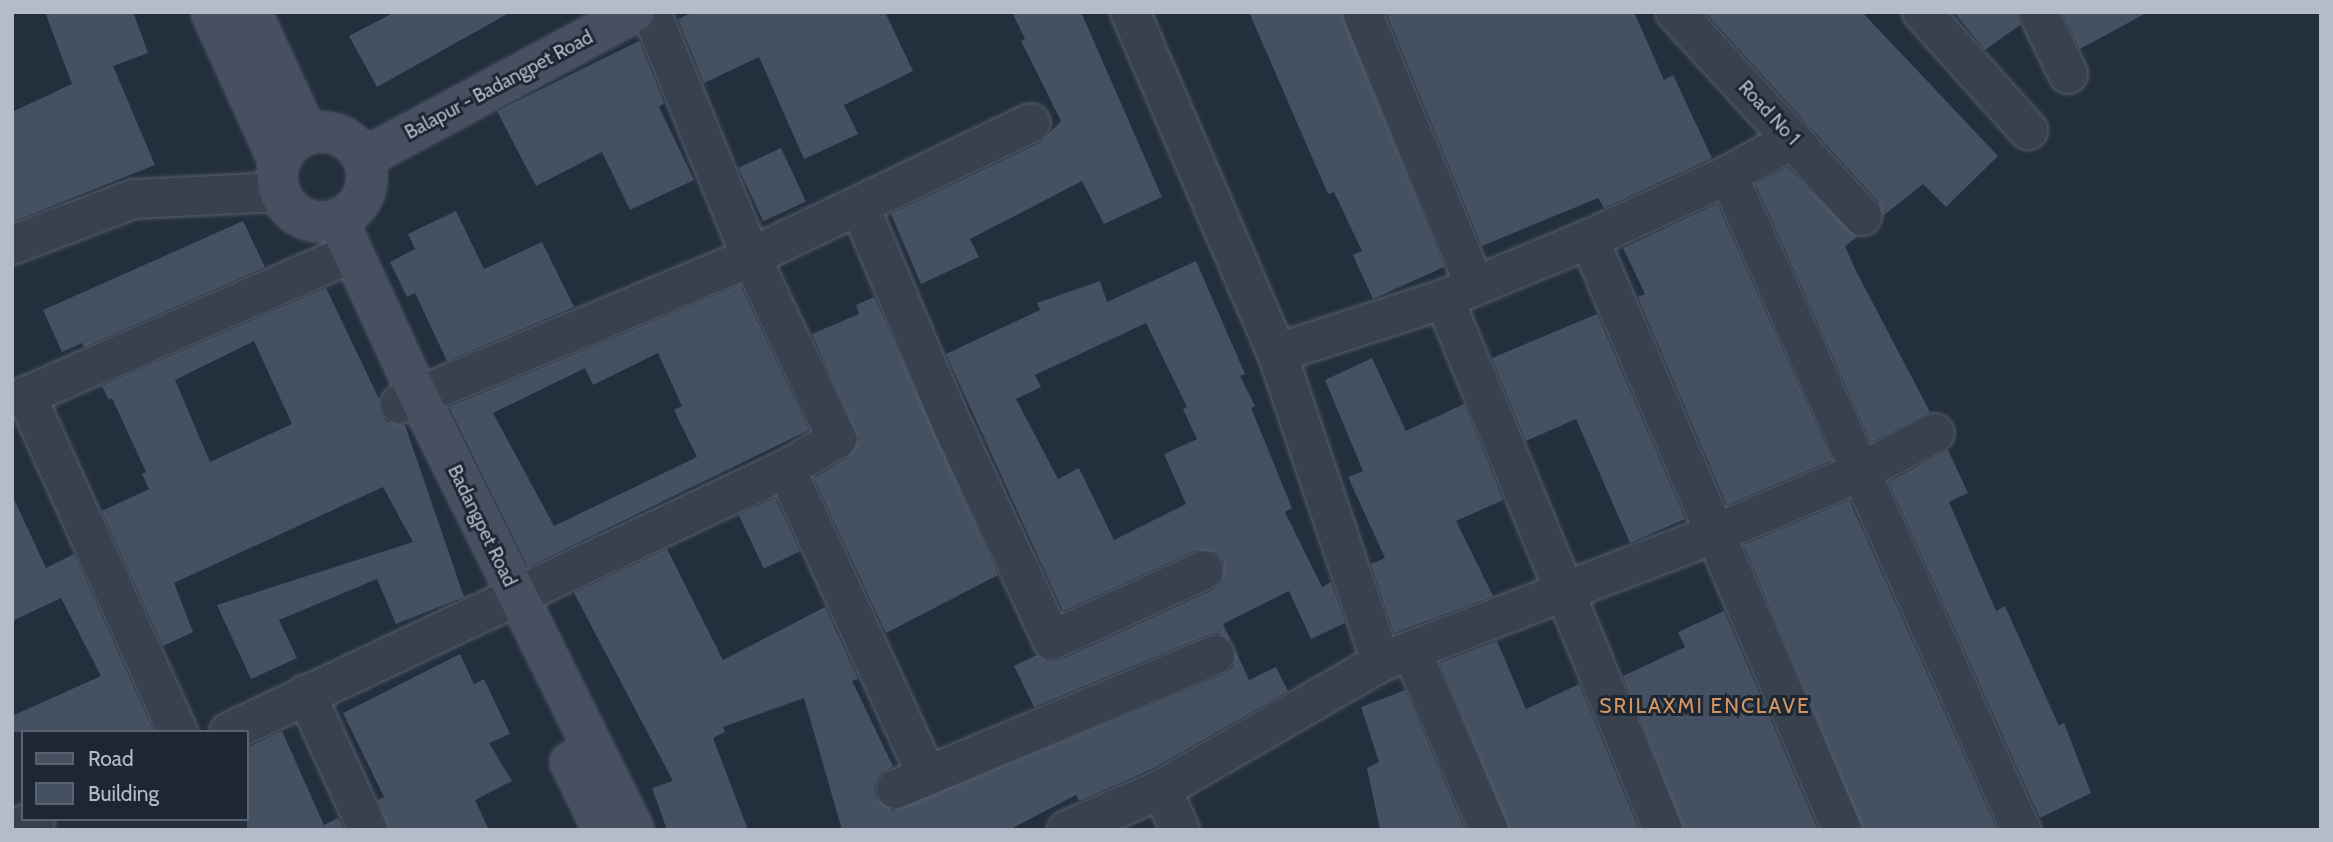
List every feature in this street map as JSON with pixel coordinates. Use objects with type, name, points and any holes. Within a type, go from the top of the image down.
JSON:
[{"type":"main road","points":[[211,12],[293,211],[334,239],[363,194],[367,172],[364,158],[346,138],[334,133],[307,134],[285,150],[279,177]]},
{"type":"main road","points":[[251,12],[307,134]]},
{"type":"main road","name":"Balapur - Badangpet Road","points":[[364,158],[635,12]]},
{"type":"main road","name":"Badangpet Road","points":[[334,239],[506,602],[603,830]]},
{"type":"main road","name":"Badangpet Road","points":[[506,602],[634,830]]},
{"type":"street","points":[[233,730],[786,469],[837,439],[751,257],[651,12]]},
{"type":"street","points":[[1130,12],[1277,353],[1396,656],[1489,830]]},
{"type":"street","points":[[1362,12],[1563,589],[1662,830]]},
{"type":"street","name":"Road No 1","points":[[1675,12],[1862,216]]},
{"type":"street","points":[[1922,12],[2028,130]]},
{"type":"street","points":[[2038,12],[2068,74]]},
{"type":"street","points":[[409,400],[751,257],[1031,123]]},
{"type":"street","points":[[1277,353],[1459,291],[1589,239],[1728,175],[1793,139]]},
{"type":"street","points":[[1728,175],[2021,830]]},
{"type":"street","points":[[12,245],[134,199],[279,177]]},
{"type":"street","points":[[860,207],[954,429],[1052,640],[1203,570]]},
{"type":"street","points":[[177,730],[26,396],[334,239]]},
{"type":"street","points":[[1589,239],[1712,535],[1842,830]]},
{"type":"street","points":[[1067,830],[1163,789],[1396,656],[1563,589],[1712,535],[1862,471],[1935,433]]},
{"type":"street","points":[[786,469],[911,783],[1215,655]]},
{"type":"street","points":[[306,694],[368,830]]},
{"type":"street","points":[[1163,789],[1180,830]]},
{"type":"street","points":[[13,830],[33,821]]},
{"type":"building","points":[[45,12],[133,12],[148,53],[113,66],[155,165],[12,222],[12,112],[72,84]]},
{"type":"building","points":[[395,12],[511,12],[377,87],[349,36]]},
{"type":"building","points":[[693,12],[885,12],[913,71],[844,105],[858,134],[804,159],[759,57],[704,83],[678,19]]},
{"type":"building","points":[[1012,12],[1081,12],[1162,197],[1104,224],[1082,181],[970,239],[979,257],[921,284],[891,214],[1040,143],[1061,121],[1021,41],[1025,39]]},
{"type":"building","points":[[1249,12],[1341,12],[1444,267],[1373,299],[1353,255],[1362,251],[1334,192],[1328,194]]},
{"type":"building","points":[[1386,12],[1634,12],[1664,80],[1673,75],[1712,158],[1604,208],[1598,198],[1482,246]]},
{"type":"building","points":[[1705,12],[1862,12],[1998,156],[1946,207],[1923,184],[1883,216],[1878,201]]},
{"type":"building","points":[[1954,12],[2016,12],[2020,25],[1985,50]]},
{"type":"building","points":[[2062,12],[2148,12],[2080,49]]},
{"type":"building","points":[[639,41],[664,103],[659,107],[694,180],[630,210],[602,152],[536,186],[497,111]]},
{"type":"building","points":[[781,148],[806,201],[763,221],[738,168]]},
{"type":"building","points":[[1787,167],[1857,237],[1845,246],[1930,412],[1871,442],[1756,184]]},
{"type":"building","points":[[1717,204],[1832,460],[1727,505],[1638,297],[1645,294],[1623,248]]},
{"type":"building","points":[[456,211],[484,269],[542,242],[574,307],[447,361],[415,293],[407,297],[390,262],[415,249],[408,234]]},
{"type":"building","points":[[243,221],[265,267],[84,347],[82,343],[62,352],[43,310]]},
{"type":"building","points":[[1196,261],[1245,374],[1240,376],[1255,406],[1251,408],[1292,508],[1285,512],[1322,587],[1331,582],[1345,623],[1311,639],[1289,591],[1223,624],[1231,641],[1218,633],[1207,635],[1034,707],[1014,666],[1037,655],[1049,662],[1061,660],[1213,590],[1222,582],[1224,562],[1216,552],[1196,550],[1063,611],[946,354],[1040,310],[1037,303],[1100,281],[1107,302]],"holes":[[[1146,323],[1187,407],[1183,409],[1197,439],[1164,454],[1186,504],[1114,540],[1079,468],[1058,479],[1016,399],[1041,387],[1035,375]]]},
{"type":"building","points":[[740,285],[809,430],[528,567],[449,407]],"holes":[[[658,353],[682,406],[674,410],[697,457],[554,526],[493,413],[585,368],[593,385]]]},
{"type":"building","points":[[326,288],[379,399],[380,413],[387,422],[405,425],[464,597],[396,624],[377,579],[279,620],[297,658],[251,679],[217,605],[413,542],[383,487],[174,583],[193,632],[163,646],[102,511],[149,489],[142,474],[146,472],[112,398],[109,400],[102,386]],"holes":[[[254,341],[292,424],[210,462],[175,380]]]},
{"type":"building","points":[[874,297],[998,575],[886,633],[814,478],[849,457],[859,439],[812,334],[859,314],[856,305]]},
{"type":"building","points":[[1597,314],[1685,519],[1630,543],[1576,419],[1526,441],[1492,358]]},
{"type":"building","points":[[1372,358],[1406,431],[1464,404],[1503,500],[1456,521],[1493,596],[1394,633],[1371,564],[1385,558],[1348,477],[1363,471],[1325,380]]},
{"type":"building","points":[[1948,450],[1968,493],[1949,502],[1996,611],[2005,606],[2059,726],[2064,723],[2091,793],[2040,818],[1889,482]]},
{"type":"building","points":[[12,495],[46,568],[74,554],[153,730],[12,732],[12,716],[101,676],[61,598],[12,621]]},
{"type":"building","points":[[775,498],[800,551],[764,568],[739,515]]},
{"type":"building","points":[[1849,500],[1997,830],[1863,830],[1744,545]]},
{"type":"building","points":[[667,549],[723,660],[825,607],[858,679],[852,681],[893,766],[879,775],[874,787],[876,798],[893,811],[1223,675],[1233,668],[1236,651],[1249,680],[1276,667],[1288,691],[1152,769],[1079,801],[1076,795],[1009,830],[842,830],[804,698],[723,727],[725,732],[713,738],[748,830],[667,830],[652,788],[673,781],[574,593]]},
{"type":"building","points":[[1724,611],[1818,830],[1684,830],[1623,676],[1685,647],[1678,632]]},
{"type":"building","points":[[1497,641],[1526,709],[1579,684],[1639,830],[1510,830],[1440,663]]},
{"type":"building","points":[[460,654],[474,684],[484,679],[510,734],[489,743],[512,781],[475,800],[489,830],[389,830],[378,800],[384,797],[343,713]]},
{"type":"building","points":[[1405,690],[1465,830],[1380,830],[1367,768],[1379,762],[1361,707]]},
{"type":"building","points":[[282,731],[324,825],[338,818],[344,830],[247,830],[248,748]]},
{"type":"district","name":"SRILAXMI ENCLAVE","points":[[1705,706]]}]
